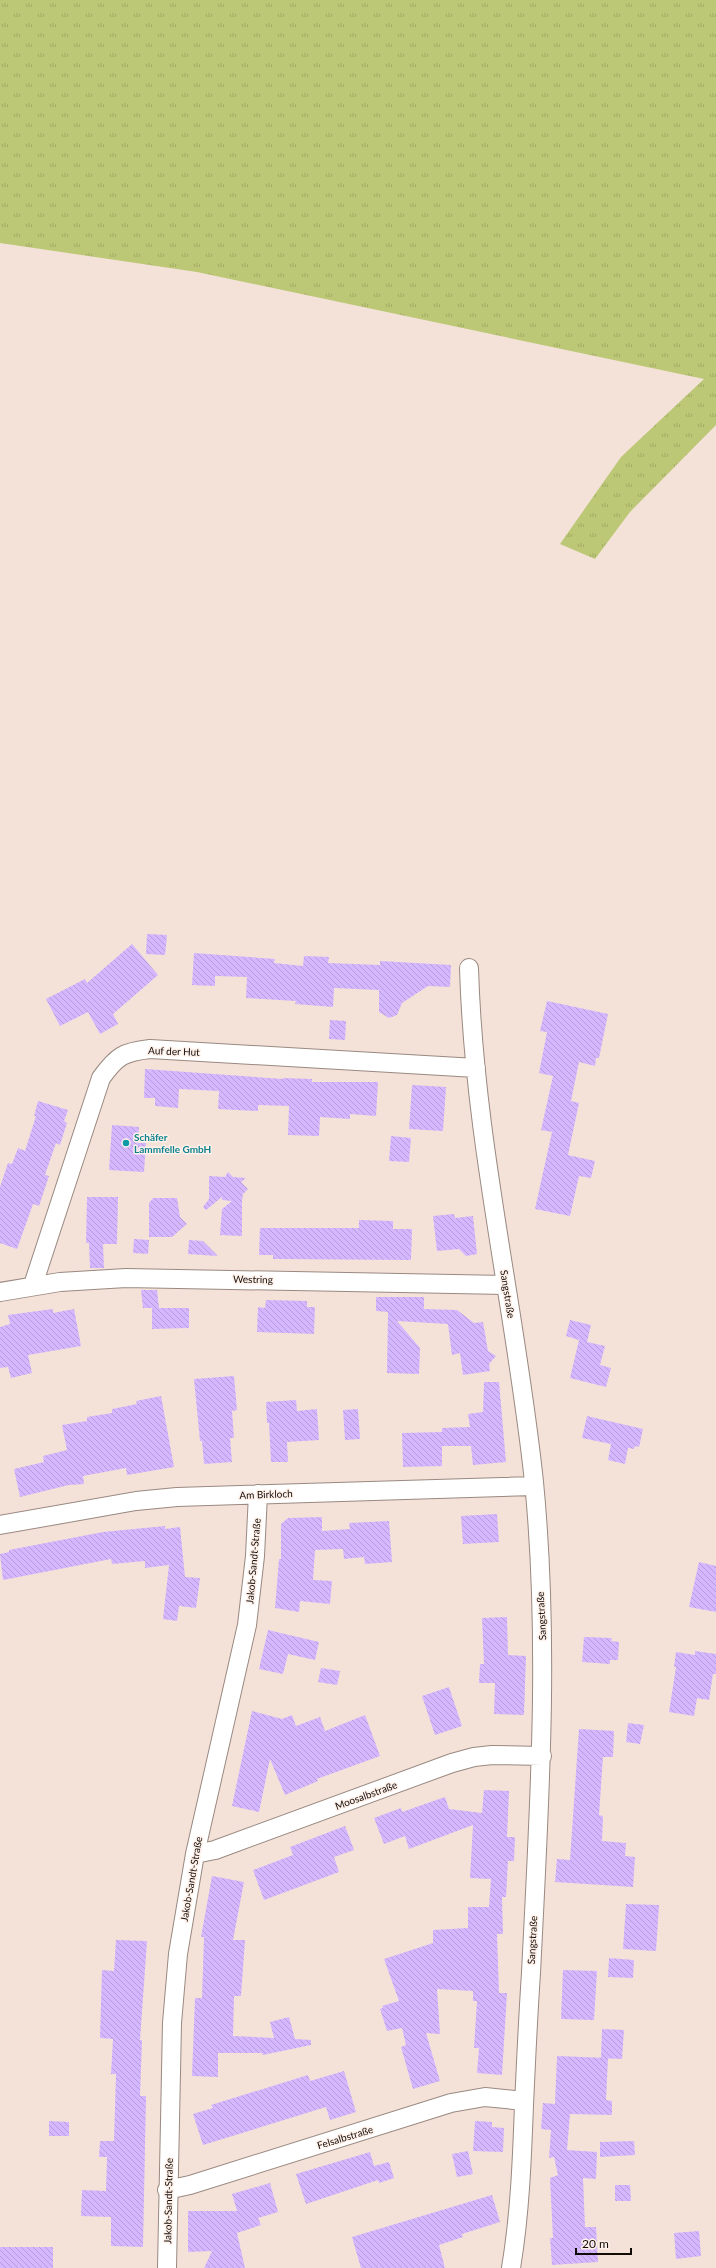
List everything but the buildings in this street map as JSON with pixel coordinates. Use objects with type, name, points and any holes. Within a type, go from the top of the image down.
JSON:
[{"type":"street","name":"Sangstraße","points":[[469,968],[476,1068],[506,1285],[523,1393],[534,1486],[543,1661],[542,1756],[520,2184],[511,2268]]},
{"type":"street","name":"Auf der Hut","points":[[33,1285],[101,1078],[115,1060],[128,1052],[150,1049],[476,1068]]},
{"type":"street","name":"Westring","points":[[0,1292],[33,1285],[126,1278],[506,1285]]},
{"type":"street","name":"Am Birkloch","points":[[0,1525],[136,1501],[258,1494],[534,1486]]},
{"type":"street","name":"Jakob-Sandt-Straße","points":[[167,2268],[167,2190],[174,1988],[178,1954],[195,1854],[247,1625],[255,1556],[258,1494]]},
{"type":"street","name":"Moosalbstraße","points":[[195,1854],[215,1850],[474,1757],[542,1756]]},
{"type":"street","name":"Felsalbstraße","points":[[167,2190],[190,2186],[451,2103],[485,2097],[524,2101]]},
{"type":"green space","points":[[0,0],[716,0],[716,425],[630,512],[595,559],[560,544],[621,457],[704,379],[197,272],[0,243]]},
{"type":"place","name":"Schäfer Lammfelle GmbH","points":[[126,1143]]}]
